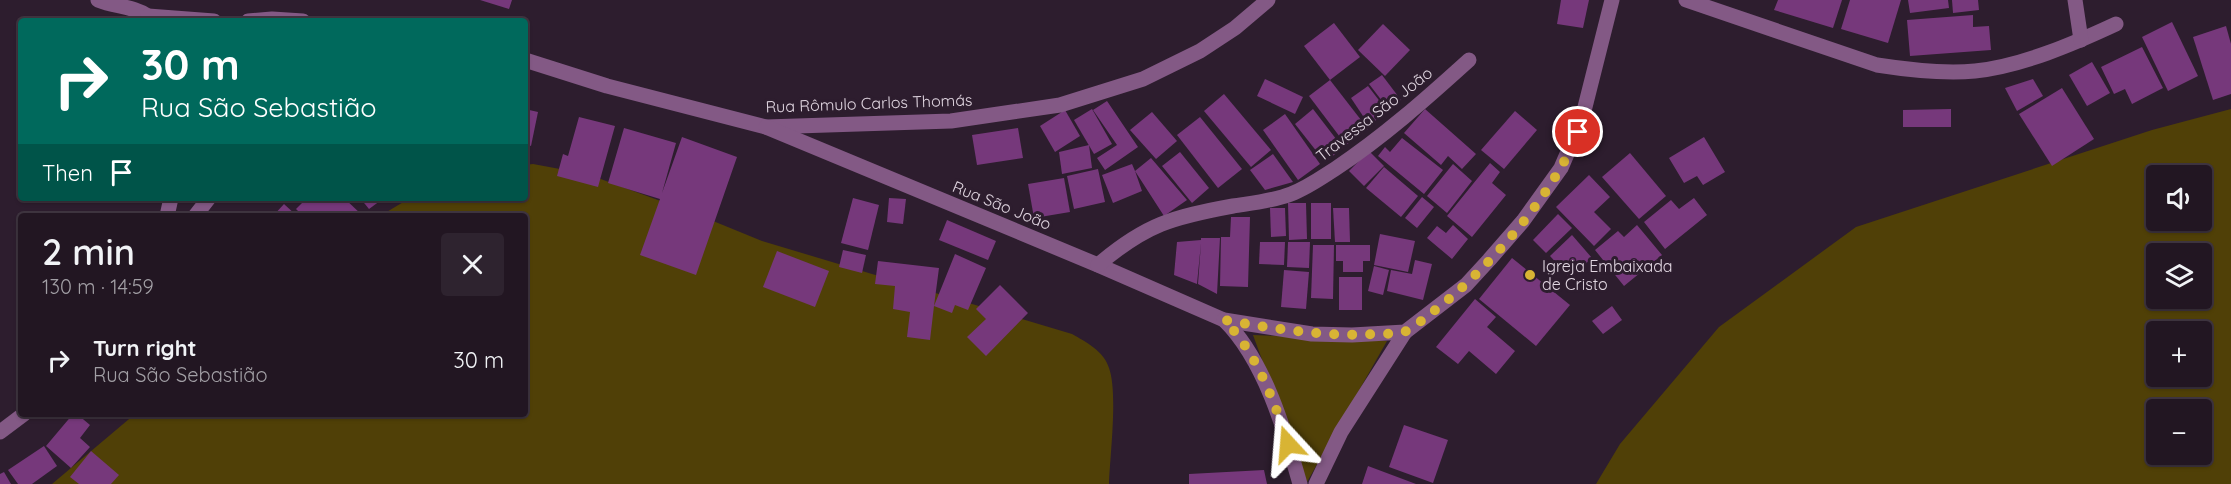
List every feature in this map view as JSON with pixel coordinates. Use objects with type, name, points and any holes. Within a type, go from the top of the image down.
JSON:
[{"type":"street","points":[[99,0],[139,10],[148,18]]},
{"type":"street","name":"Rua Rômulo Carlos Thomás","points":[[528,61],[618,89],[766,127],[951,121],[1060,105],[1143,79],[1200,51],[1235,28],[1268,0]]},
{"type":"street","points":[[1316,484],[1324,463],[1341,432],[1405,332],[1439,307],[1482,268],[1523,221],[1562,168],[1582,119],[1612,0]]},
{"type":"street","points":[[1686,0],[1877,65],[1909,70],[1974,71],[2006,66],[2081,40],[2116,24]]},
{"type":"street","points":[[2075,0],[2081,40]]},
{"type":"street","name":"Travessa São João","points":[[1098,265],[1134,237],[1170,219],[1272,199],[1303,189],[1353,157],[1402,119],[1469,60]]},
{"type":"street","name":"Rua São João","points":[[766,127],[1224,320]]},
{"type":"street","points":[[197,213],[207,201]]},
{"type":"street","points":[[1224,320],[1312,334],[1352,335],[1405,332]]},
{"type":"street","points":[[1224,320],[1249,350],[1283,428],[1300,484]]},
{"type":"street","points":[[0,432],[20,417]]},
{"type":"shaded area","points":[[2231,109],[2231,484],[1596,484],[1620,444],[1719,327],[1856,227],[2152,130]]},
{"type":"shaded area","points":[[528,165],[587,174],[762,241],[1072,334],[1099,352],[1107,362],[1112,379],[1113,424],[1109,484],[52,484],[131,417],[528,417],[528,213],[385,213],[405,201],[528,201]]},
{"type":"shaded area","points":[[1253,335],[1387,341],[1307,482]]},
{"type":"building","points":[[480,0],[512,0],[509,9]]},
{"type":"building","points":[[1561,0],[1589,0],[1583,28],[1557,24]]},
{"type":"building","points":[[1778,0],[1842,0],[1833,28],[1774,10]]},
{"type":"building","points":[[1850,0],[1901,0],[1888,43],[1841,29]]},
{"type":"building","points":[[1908,0],[1948,0],[1949,8],[1910,13]]},
{"type":"building","points":[[1952,0],[1978,0],[1979,10],[1953,13]]},
{"type":"building","points":[[1973,15],[1973,27],[1989,26],[1991,50],[1910,56],[1907,20]]},
{"type":"building","points":[[2172,22],[2198,76],[2168,91],[2142,37]]},
{"type":"building","points":[[1334,23],[1360,57],[1330,80],[1304,46]]},
{"type":"building","points":[[1383,24],[1410,50],[1385,76],[1358,50]]},
{"type":"building","points":[[2226,26],[2231,44],[2231,94],[2213,100],[2193,37]]},
{"type":"building","points":[[2142,47],[2163,88],[2132,104],[2125,89],[2114,94],[2101,67]]},
{"type":"building","points":[[2092,62],[2110,93],[2087,106],[2069,75]]},
{"type":"building","points":[[1382,75],[1401,100],[1389,110],[1369,84]]},
{"type":"building","points":[[1265,79],[1303,97],[1295,114],[1257,96]]},
{"type":"building","points":[[2033,79],[2043,96],[2017,111],[2005,88]]},
{"type":"building","points":[[1330,80],[1368,129],[1346,145],[1309,96]]},
{"type":"building","points":[[1368,86],[1388,112],[1369,125],[1351,98]]},
{"type":"building","points":[[2062,88],[2094,139],[2052,166],[2019,114]]},
{"type":"building","points":[[1224,94],[1271,150],[1251,167],[1204,111]]},
{"type":"building","points":[[1107,101],[1138,147],[1105,170],[1097,158],[1117,145],[1093,110]]},
{"type":"building","points":[[1092,109],[1112,144],[1094,154],[1074,120]]},
{"type":"building","points":[[1313,109],[1343,148],[1325,162],[1295,124]]},
{"type":"building","points":[[1425,109],[1476,154],[1462,169],[1448,156],[1441,165],[1404,133]]},
{"type":"building","points":[[1951,109],[1951,127],[1903,127],[1903,110]]},
{"type":"building","points":[[528,110],[538,112],[531,146],[528,145]]},
{"type":"building","points":[[1065,110],[1080,136],[1055,152],[1040,126]]},
{"type":"building","points":[[1515,111],[1537,130],[1504,169],[1481,150]]},
{"type":"building","points":[[1152,112],[1177,141],[1156,159],[1130,130]]},
{"type":"building","points":[[1285,114],[1320,164],[1298,180],[1263,130]]},
{"type":"building","points":[[579,117],[615,126],[598,187],[557,176],[563,154],[568,156]]},
{"type":"building","points":[[1200,117],[1242,169],[1218,188],[1177,135]]},
{"type":"building","points":[[624,128],[676,143],[662,193],[682,137],[737,157],[696,275],[640,255],[660,199],[608,183]]},
{"type":"building","points":[[1018,128],[1023,158],[977,165],[972,135]]},
{"type":"building","points":[[1704,137],[1725,172],[1703,185],[1697,176],[1684,183],[1669,158]]},
{"type":"building","points":[[1402,138],[1443,170],[1424,194],[1378,156],[1385,147],[1390,152]]},
{"type":"building","points":[[1089,145],[1092,168],[1062,174],[1059,152]]},
{"type":"building","points":[[1369,151],[1384,166],[1364,186],[1349,171]]},
{"type":"building","points":[[1180,152],[1209,188],[1192,203],[1162,166]]},
{"type":"building","points":[[1630,153],[1666,196],[1639,219],[1602,177]]},
{"type":"building","points":[[1273,154],[1293,182],[1265,190],[1250,170]]},
{"type":"building","points":[[1151,158],[1187,200],[1164,216],[1135,171]]},
{"type":"building","points":[[1490,163],[1500,172],[1492,183],[1506,195],[1472,237],[1447,216]]},
{"type":"building","points":[[1132,164],[1142,191],[1113,203],[1102,175]]},
{"type":"building","points":[[1453,164],[1472,181],[1447,213],[1427,196]]},
{"type":"building","points":[[1384,167],[1418,196],[1401,217],[1366,188]]},
{"type":"building","points":[[1098,169],[1105,202],[1074,209],[1067,176]]},
{"type":"building","points":[[1589,175],[1610,197],[1594,212],[1611,229],[1594,246],[1556,207]]},
{"type":"building","points":[[1064,178],[1070,212],[1034,218],[1028,184]]},
{"type":"building","points":[[1422,197],[1434,207],[1417,228],[1405,218]]},
{"type":"building","points":[[853,198],[879,205],[868,250],[841,243]]},
{"type":"building","points":[[889,198],[906,199],[903,224],[887,222]]},
{"type":"building","points":[[1694,198],[1707,215],[1665,249],[1644,222],[1671,200],[1679,209]]},
{"type":"building","points":[[304,201],[347,201],[360,213],[300,213],[296,209]]},
{"type":"building","points":[[362,201],[380,201],[369,209]]},
{"type":"building","points":[[1288,203],[1306,203],[1307,239],[1289,240]]},
{"type":"building","points":[[1311,203],[1331,203],[1331,239],[1311,239]]},
{"type":"building","points":[[284,204],[294,213],[276,213]]},
{"type":"building","points":[[1270,208],[1285,208],[1286,236],[1271,237]]},
{"type":"building","points":[[1333,208],[1349,208],[1350,242],[1335,242]]},
{"type":"building","points":[[1558,214],[1572,228],[1546,253],[1533,240]]},
{"type":"building","points":[[1231,217],[1250,217],[1248,287],[1220,286],[1221,237],[1230,237]]},
{"type":"building","points":[[947,220],[996,241],[988,260],[939,240]]},
{"type":"building","points":[[1453,225],[1468,239],[1452,259],[1427,238],[1437,226],[1446,233]]},
{"type":"building","points":[[1637,225],[1662,255],[1624,286],[1595,250],[1618,231],[1624,237]]},
{"type":"building","points":[[1380,234],[1415,241],[1408,272],[1374,265]]},
{"type":"building","points":[[1572,235],[1592,258],[1570,278],[1550,256]]},
{"type":"building","points":[[1201,238],[1220,238],[1217,294],[1198,284],[1201,243],[1197,284],[1174,275],[1177,242],[1201,240]]},
{"type":"building","points":[[1260,242],[1285,242],[1284,265],[1259,264]]},
{"type":"building","points":[[1288,242],[1310,242],[1309,268],[1287,267]]},
{"type":"building","points":[[1313,245],[1334,245],[1333,299],[1311,298]]},
{"type":"building","points":[[1336,245],[1370,245],[1370,261],[1363,261],[1363,272],[1343,272],[1343,261],[1336,261]]},
{"type":"building","points":[[843,250],[866,255],[862,273],[839,267]]},
{"type":"building","points":[[777,251],[829,271],[815,307],[763,287]]},
{"type":"building","points":[[955,254],[986,268],[968,310],[955,305],[952,313],[934,306]]},
{"type":"building","points":[[1512,258],[1570,305],[1536,346],[1479,299]]},
{"type":"building","points":[[1415,260],[1432,264],[1423,300],[1387,291],[1391,270],[1412,274]]},
{"type":"building","points":[[878,261],[939,268],[930,340],[907,337],[910,312],[893,309],[895,286],[875,284]]},
{"type":"building","points":[[1374,266],[1389,270],[1383,295],[1368,291]]},
{"type":"building","points":[[1284,270],[1309,272],[1306,309],[1281,307]]},
{"type":"building","points":[[1339,277],[1362,277],[1362,310],[1339,310]]},
{"type":"building","points":[[1000,285],[1028,313],[986,356],[967,337],[986,319],[976,309]]},
{"type":"building","points":[[1475,299],[1496,317],[1487,327],[1515,351],[1496,374],[1469,351],[1458,364],[1436,347]]},
{"type":"building","points":[[1612,306],[1622,320],[1603,334],[1592,321]]},
{"type":"building","points":[[70,417],[81,417],[90,425],[80,438],[90,447],[71,468],[46,446]]},
{"type":"building","points":[[1404,425],[1448,440],[1433,483],[1389,467]]},
{"type":"building","points":[[44,446],[57,466],[32,484],[18,484],[8,470]]},
{"type":"building","points":[[91,451],[119,475],[111,484],[79,484],[70,477]]},
{"type":"building","points":[[1368,466],[1416,484],[1362,484]]},
{"type":"building","points":[[1264,470],[1267,484],[1189,484],[1189,474]]},
{"type":"building","points":[[4,472],[11,484],[0,484],[0,474]]},
{"type":"place","name":"Igreja Embaixada de Cristo","points":[[1530,275]]},
{"type":"route","points":[[1288,444],[1249,350],[1224,320],[1312,334],[1352,335],[1405,332],[1466,285],[1523,221],[1562,168],[1578,132]]}]
